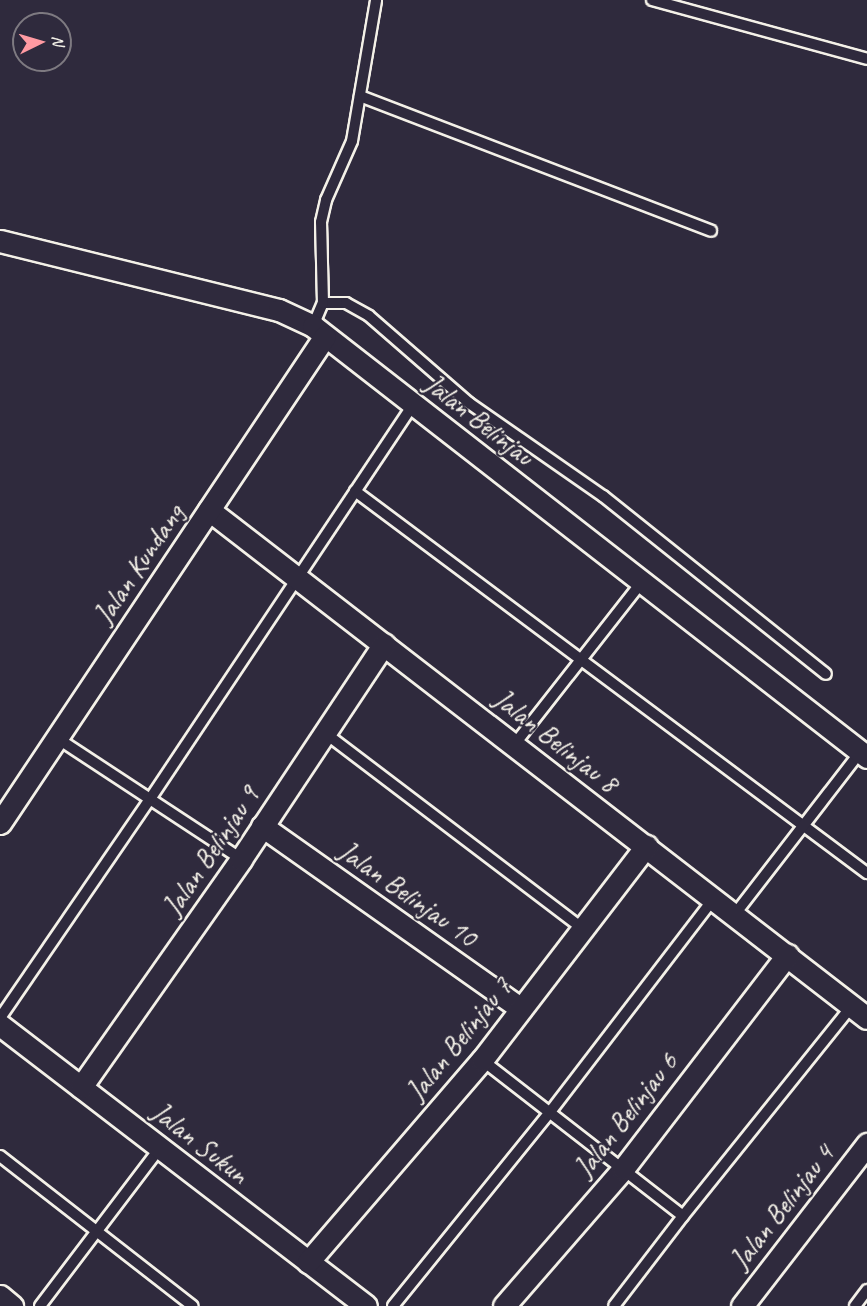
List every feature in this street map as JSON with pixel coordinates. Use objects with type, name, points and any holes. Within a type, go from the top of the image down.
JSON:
[{"type":"street","name":"Jalan Belinjau","points":[[0,241],[279,310],[319,331],[864,755]]},
{"type":"street","name":"Jalan Kundang","points":[[0,823],[209,510],[319,331]]},
{"type":"street","name":"Jalan Belinjau 8","points":[[209,510],[859,1012]]},
{"type":"street","name":"Jalan Belinjau 9","points":[[81,1088],[241,859],[384,644]]},
{"type":"street","name":"Jalan Belinjau 10","points":[[262,826],[521,1009]]},
{"type":"street","name":"Jalan Belinjau 7","points":[[308,1262],[482,1059],[646,846]]},
{"type":"street","name":"Jalan Belinjau 6","points":[[504,1306],[623,1169],[787,955]]},
{"type":"street","name":"Jalan Sukun","points":[[0,1025],[366,1306]]},
{"type":"street","name":"Jalan Belinjau 4","points":[[742,1306],[867,1144]]},
{"type":"street","points":[[0,1296],[12,1306]]},
{"type":"lane","points":[[319,331],[323,303],[321,222],[326,200],[352,141],[376,0]]},
{"type":"lane","points":[[652,0],[867,59]]},
{"type":"lane","points":[[360,96],[711,231]]},
{"type":"lane","points":[[323,303],[346,303],[369,316],[444,383],[603,496],[826,674]]},
{"type":"lane","points":[[0,1018],[150,800],[413,404]]},
{"type":"lane","points":[[355,491],[867,873]]},
{"type":"lane","points":[[514,745],[642,582]]},
{"type":"lane","points":[[325,733],[582,929]]},
{"type":"lane","points":[[57,738],[241,859]]},
{"type":"lane","points":[[735,914],[864,755]]},
{"type":"lane","points":[[393,1306],[550,1112],[714,898]]},
{"type":"lane","points":[[614,1306],[682,1216],[859,1012]]},
{"type":"lane","points":[[482,1059],[682,1216]]},
{"type":"lane","points":[[40,1306],[160,1148]]},
{"type":"lane","points":[[0,1156],[193,1306]]},
{"type":"lane","points":[[855,1306],[867,1290]]}]
